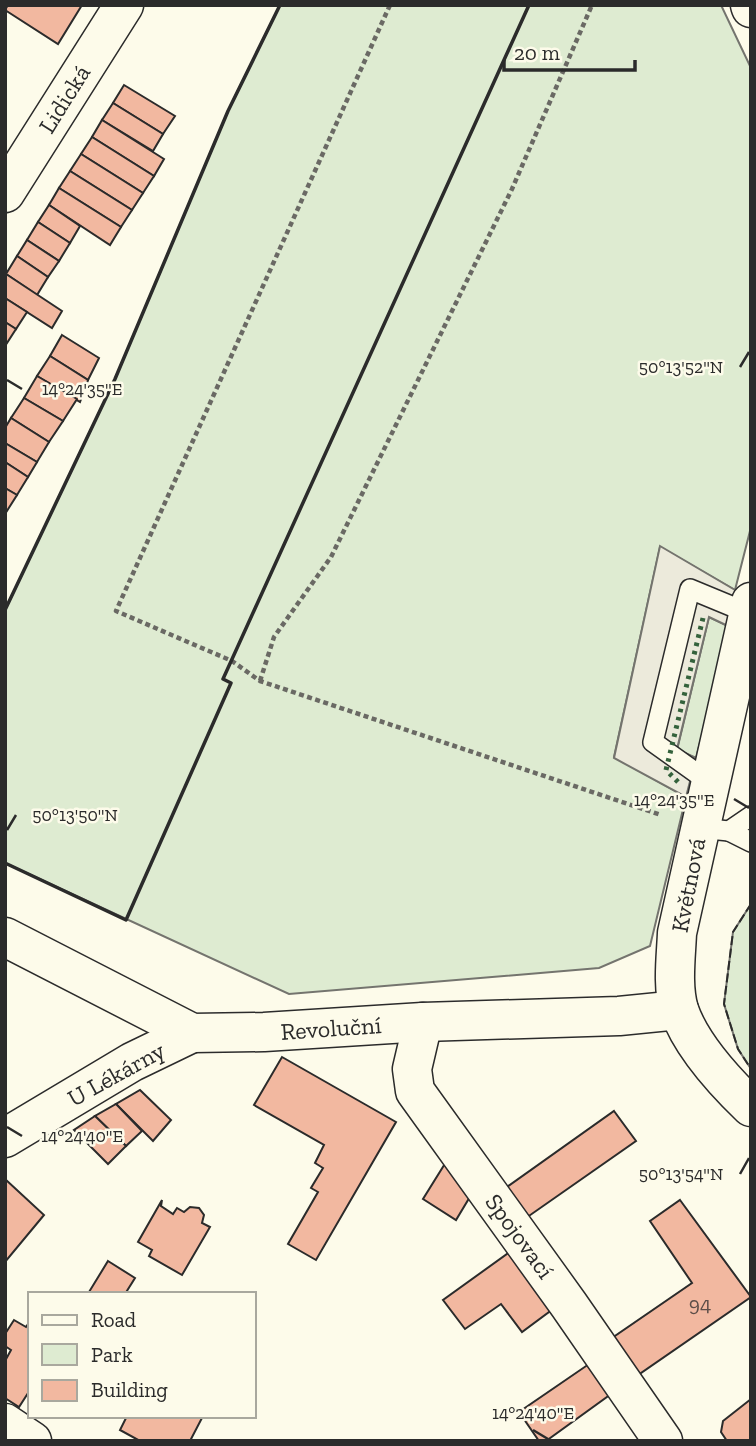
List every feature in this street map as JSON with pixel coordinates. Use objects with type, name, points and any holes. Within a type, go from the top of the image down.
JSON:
[{"type":"street","name":"Lidická","points":[[5,193],[124,5]]},
{"type":"street","name":"Květnová","points":[[749,607],[709,782],[714,829],[677,933],[675,977],[679,1010],[723,1080],[751,1107]]},
{"type":"street","name":"Revoluční","points":[[5,937],[192,1032],[264,1032],[423,1022],[619,1016],[679,1010]]},
{"type":"street","name":"Spojovací","points":[[423,1022],[412,1069],[415,1091],[663,1441]]},
{"type":"street","name":"U Lékárny","points":[[5,1138],[132,1062],[192,1032]]},
{"type":"street","points":[[5,1423],[32,1441]]},
{"type":"lane","points":[[709,782],[653,742],[690,589],[749,607]]},
{"type":"lane","points":[[714,829],[751,816]]},
{"type":"lane","points":[[714,829],[751,842]]},
{"type":"path","points":[[390,5],[116,611],[232,661],[260,681],[714,829]]},
{"type":"path","points":[[260,681],[274,637],[331,557],[512,189],[592,5]]},
{"type":"green space","points":[[280,5],[721,5],[751,68],[751,527],[735,590],[660,547],[614,757],[686,797],[650,946],[599,968],[289,994],[5,863],[5,610],[115,379],[228,111]]},
{"type":"green space","points":[[709,617],[730,627],[696,758],[677,750]]},
{"type":"green space","points":[[751,904],[751,1069],[738,1049],[724,1004],[733,932]]},
{"type":"shaded area","points":[[660,546],[735,590],[730,627],[709,617],[677,749],[696,758],[686,797],[614,758]]},
{"type":"building","points":[[8,5],[82,5],[58,44],[5,10]]},
{"type":"building","points":[[124,85],[175,116],[163,134],[113,103]]},
{"type":"building","points":[[113,103],[163,134],[153,151],[102,120]]},
{"type":"building","points":[[102,120],[164,159],[154,176],[92,137]]},
{"type":"building","points":[[92,137],[154,176],[143,193],[81,154]]},
{"type":"building","points":[[81,154],[143,193],[132,210],[70,171]]},
{"type":"building","points":[[70,171],[132,210],[121,227],[59,188]]},
{"type":"building","points":[[59,188],[121,227],[110,245],[49,205]]},
{"type":"building","points":[[49,205],[80,226],[70,243],[38,222]]},
{"type":"building","points":[[38,222],[70,243],[59,261],[27,240]]},
{"type":"building","points":[[27,240],[59,261],[48,277],[17,256]]},
{"type":"building","points":[[17,256],[48,277],[37,295],[6,274]]},
{"type":"building","points":[[6,274],[62,311],[52,328],[5,298]]},
{"type":"building","points":[[5,298],[27,312],[16,329],[5,322]]},
{"type":"building","points":[[5,322],[16,329],[5,346]]},
{"type":"building","points":[[62,335],[99,358],[88,380],[50,356]]},
{"type":"building","points":[[50,356],[88,380],[80,402],[37,376]]},
{"type":"building","points":[[37,376],[77,399],[63,421],[24,398]]},
{"type":"building","points":[[24,398],[63,421],[49,442],[11,418]]},
{"type":"building","points":[[11,418],[49,442],[37,462],[5,443],[5,428]]},
{"type":"building","points":[[5,443],[37,462],[28,477],[5,462]]},
{"type":"building","points":[[5,462],[28,477],[17,495],[5,488]]},
{"type":"building","points":[[5,488],[17,495],[5,514]]},
{"type":"building","points":[[282,1057],[396,1122],[316,1260],[288,1244],[318,1192],[311,1188],[323,1168],[315,1163],[324,1145],[254,1105]]},
{"type":"building","points":[[140,1090],[171,1120],[153,1141],[116,1104]]},
{"type":"building","points":[[116,1104],[142,1131],[126,1146],[95,1116]]},
{"type":"building","points":[[614,1111],[636,1141],[526,1218],[504,1189]]},
{"type":"building","points":[[95,1116],[126,1146],[108,1164],[74,1130]]},
{"type":"building","points":[[446,1162],[471,1195],[456,1220],[423,1199]]},
{"type":"building","points":[[5,1179],[44,1215],[5,1262]]},
{"type":"building","points":[[162,1200],[161,1206],[173,1214],[177,1208],[184,1212],[190,1207],[199,1208],[204,1215],[202,1223],[210,1227],[182,1275],[149,1256],[152,1250],[138,1242]]},
{"type":"building","points":[[680,1200],[751,1297],[638,1375],[612,1338],[692,1283],[650,1221]]},
{"type":"building","points":[[511,1251],[553,1309],[522,1332],[501,1304],[465,1329],[443,1300]]},
{"type":"building","points":[[108,1261],[135,1278],[126,1292],[89,1292]]},
{"type":"building","points":[[14,1320],[26,1327],[28,1324],[28,1393],[19,1407],[5,1398],[5,1361],[11,1350],[5,1346],[5,1334]]},
{"type":"building","points":[[589,1364],[611,1394],[546,1441],[539,1441],[519,1412]]},
{"type":"building","points":[[751,1399],[751,1441],[727,1441],[721,1432],[723,1421]]},
{"type":"building","points":[[126,1418],[202,1418],[190,1441],[140,1441],[120,1430]]},
{"type":"hedge","points":[[678,782],[666,770],[703,618]]},
{"type":"fence","points":[[751,904],[733,932],[724,1004],[738,1049],[751,1069]]},
{"type":"wall","points":[[5,610],[115,379],[228,111],[280,5]]},
{"type":"wall","points":[[5,863],[126,920],[231,683],[223,679],[529,5]]}]
